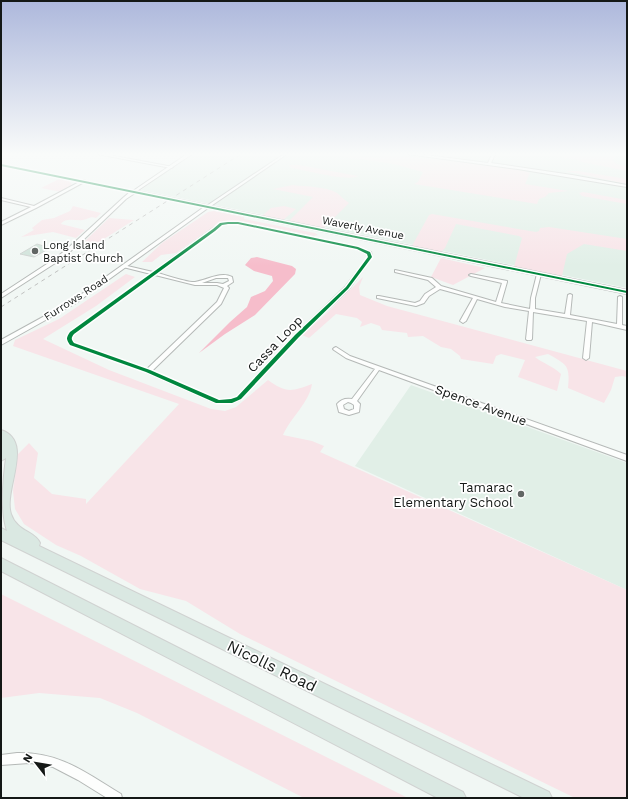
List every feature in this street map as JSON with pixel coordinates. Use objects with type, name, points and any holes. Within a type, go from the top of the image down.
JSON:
[{"type":"highway","points":[[1,434],[7,439],[12,453],[12,463],[3,502],[4,510],[9,523],[23,537],[44,548],[68,567]]},
{"type":"highway","points":[[1,440],[4,450],[1,457]]},
{"type":"highway","name":"Nicolls Road","points":[[1,534],[543,798]]},
{"type":"highway","points":[[1,564],[457,798]]},
{"type":"highway","points":[[1,571],[13,578],[58,594]]},
{"type":"street","points":[[1,224],[66,191]]},
{"type":"street","name":"Waverly Avenue","points":[[130,191],[627,292]]},
{"type":"street","points":[[207,207],[230,191]]},
{"type":"street","points":[[1,296],[63,255],[80,241],[110,211],[134,192]]},
{"type":"street","points":[[1,199],[35,207]]},
{"type":"street","name":"Furrows Road","points":[[1,343],[67,306],[207,207]]},
{"type":"street","name":"Cassa Loop","points":[[228,223],[238,223],[358,248],[369,254],[370,257],[347,288],[297,336],[239,398],[232,401],[218,402],[148,371],[72,344],[68,340],[68,337],[156,272],[221,224],[228,223]]},
{"type":"street","points":[[127,265],[197,283],[217,284],[224,286],[231,282],[230,277],[216,277],[197,283]]},
{"type":"street","points":[[397,271],[430,279],[439,286],[498,304],[627,328]]},
{"type":"street","points":[[529,339],[533,298],[539,274]]},
{"type":"street","points":[[471,275],[505,282],[498,304]]},
{"type":"street","points":[[148,371],[219,303],[227,288],[224,286]]},
{"type":"street","points":[[379,297],[416,305],[422,302],[427,295],[439,286]]},
{"type":"street","points":[[566,316],[570,296]]},
{"type":"street","points":[[619,327],[620,297]]},
{"type":"street","points":[[463,321],[475,298]]},
{"type":"street","points":[[586,358],[590,320]]},
{"type":"street","name":"Spence Avenue","points":[[336,349],[348,357],[627,458]]},
{"type":"street","points":[[352,401],[378,368]]},
{"type":"street","points":[[1,760],[30,758],[46,760],[66,768],[117,798]]},
{"type":"shaded area","points":[[147,191],[627,191],[627,288]]},
{"type":"shaded area","points":[[284,191],[333,191],[349,203],[323,229],[288,222],[313,197]]},
{"type":"shaded area","points":[[459,191],[565,191],[549,193],[545,197],[539,199],[537,204]]},
{"type":"shaded area","points":[[583,192],[627,200],[627,204],[582,196],[579,193]]},
{"type":"shaded area","points":[[73,206],[101,213],[96,218],[91,217],[83,220],[68,220],[61,224],[85,230],[76,238],[53,232],[21,237],[34,230],[32,228],[42,220],[54,218],[70,211]]},
{"type":"shaded area","points":[[284,206],[296,209],[282,221],[262,216],[271,208]]},
{"type":"shaded area","points":[[214,211],[244,217],[244,219],[315,233],[318,235],[314,236],[240,221],[226,222],[209,231],[205,230],[207,231],[176,253],[161,255],[152,262],[142,262],[162,243],[208,212]]},
{"type":"shaded area","points":[[432,214],[536,232],[539,231],[540,228],[549,227],[627,239],[627,251],[584,244],[567,254],[562,276],[514,267],[522,238],[519,236],[456,224],[445,248],[441,252],[412,246],[429,215]]},
{"type":"shaded area","points":[[109,218],[134,220],[96,244],[85,241]]},
{"type":"shaded area","points":[[257,257],[292,266],[296,269],[295,274],[255,315],[199,353],[247,307],[251,297],[265,291],[273,281],[272,276],[254,271],[245,265],[251,258]]},
{"type":"shaded area","points":[[441,258],[485,268],[453,285],[431,277]]},
{"type":"shaded area","points":[[126,274],[135,277],[96,306],[43,339],[109,370],[211,409],[225,411],[236,407],[268,380],[284,389],[289,390],[299,389],[312,384],[304,404],[290,422],[283,435],[312,441],[324,446],[320,452],[627,590],[627,798],[575,798],[240,634],[186,601],[140,589],[81,556],[56,545],[24,524],[15,509],[13,491],[18,454],[29,443],[38,453],[34,478],[52,494],[86,499],[86,504],[179,404],[13,346],[15,340],[59,319]]},
{"type":"shaded area","points":[[363,277],[359,287],[360,295],[387,306],[627,371],[627,377],[615,377],[611,390],[604,403],[568,388],[568,370],[564,364],[548,354],[535,357],[561,374],[557,391],[518,377],[525,360],[501,354],[496,356],[493,364],[461,359],[460,356],[451,349],[441,347],[423,336],[408,337],[407,333],[382,330],[380,326],[371,323],[360,327],[362,322],[357,318],[336,314],[309,338],[302,335],[327,313]]},
{"type":"shaded area","name":"Tamarac Elementary School","points":[[411,385],[627,463],[627,590],[355,466]]},
{"type":"shaded area","points":[[1,594],[408,798],[304,798],[137,713],[100,698],[39,693],[1,698]]},
{"type":"building","name":"Long Island Baptist Church","points":[[37,244],[50,248],[34,257],[20,254]]},
{"type":"railway","points":[[1,307],[183,191]]},
{"type":"cycle path","points":[[131,191],[627,292]]},
{"type":"cycle path","points":[[228,223],[238,223],[358,248],[369,253],[370,257],[347,288],[297,336],[239,398],[232,401],[218,402],[148,371],[72,344],[69,340],[72,333],[221,224],[228,223]]},
{"type":"place","name":"Long Island Baptist Church","points":[[35,251]]},
{"type":"place","name":"Tamarac Elementary School","points":[[521,494]]}]
